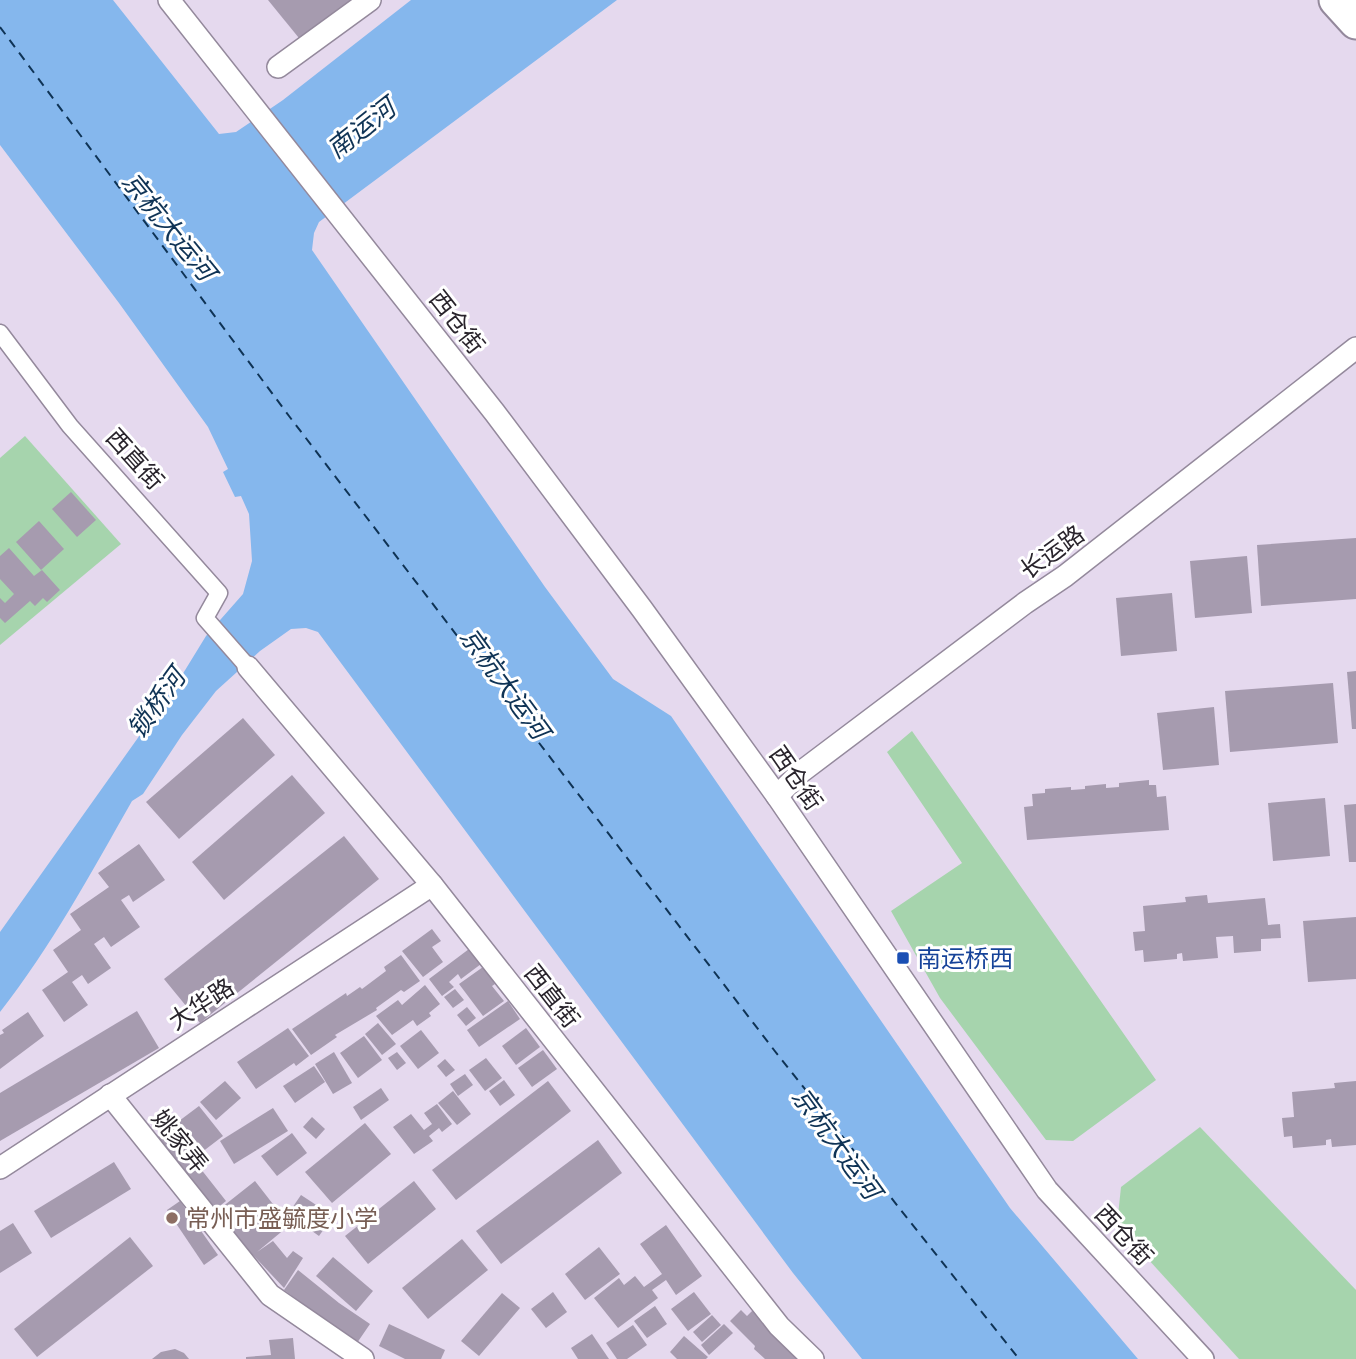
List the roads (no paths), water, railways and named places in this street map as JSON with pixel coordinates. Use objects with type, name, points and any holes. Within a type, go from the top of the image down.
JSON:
[{"type":"main road","points":[[1336,0],[1356,22]]},
{"type":"street","name":"西仓街","points":[[169,0],[235,86],[348,224],[527,456],[776,796],[1047,1191],[1203,1359]]},
{"type":"street","points":[[278,67],[370,0]]},
{"type":"street","name":"西直街","points":[[0,333],[70,426],[219,593],[205,618],[432,886],[779,1326],[813,1359]]},
{"type":"street","name":"长运路","points":[[776,796],[801,772],[1025,603],[1065,576],[1356,348]]},
{"type":"street","name":"大华路","points":[[0,1168],[432,886]]},
{"type":"street","name":"姚家弄","points":[[110,1096],[270,1295],[363,1359]]},
{"type":"water","points":[[0,0],[113,0],[219,134],[236,132],[283,100],[411,0],[617,0],[319,222],[314,233],[312,250],[545,587],[613,679],[671,716],[1010,1208],[1138,1359],[862,1359],[793,1273],[318,632],[306,628],[291,629],[260,651],[216,691],[182,735],[143,794],[132,801],[53,936],[0,1012],[0,932],[179,680],[206,636],[243,594],[252,561],[249,514],[241,496],[235,497],[223,472],[228,469],[208,427],[0,145]]},
{"type":"place","name":"南运桥西","points":[[903,958]]},
{"type":"place","name":"常州市盛毓度小学","points":[[172,1218]]},
{"type":"water label","name":"南运河","points":[[361,128]]},
{"type":"water label","name":"京杭大运河","points":[[169,226]]},
{"type":"water label","name":"京杭大运河","points":[[505,683]]},
{"type":"water label","name":"锁桥河","points":[[156,703]]},
{"type":"water label","name":"京杭大运河","points":[[837,1143]]}]
